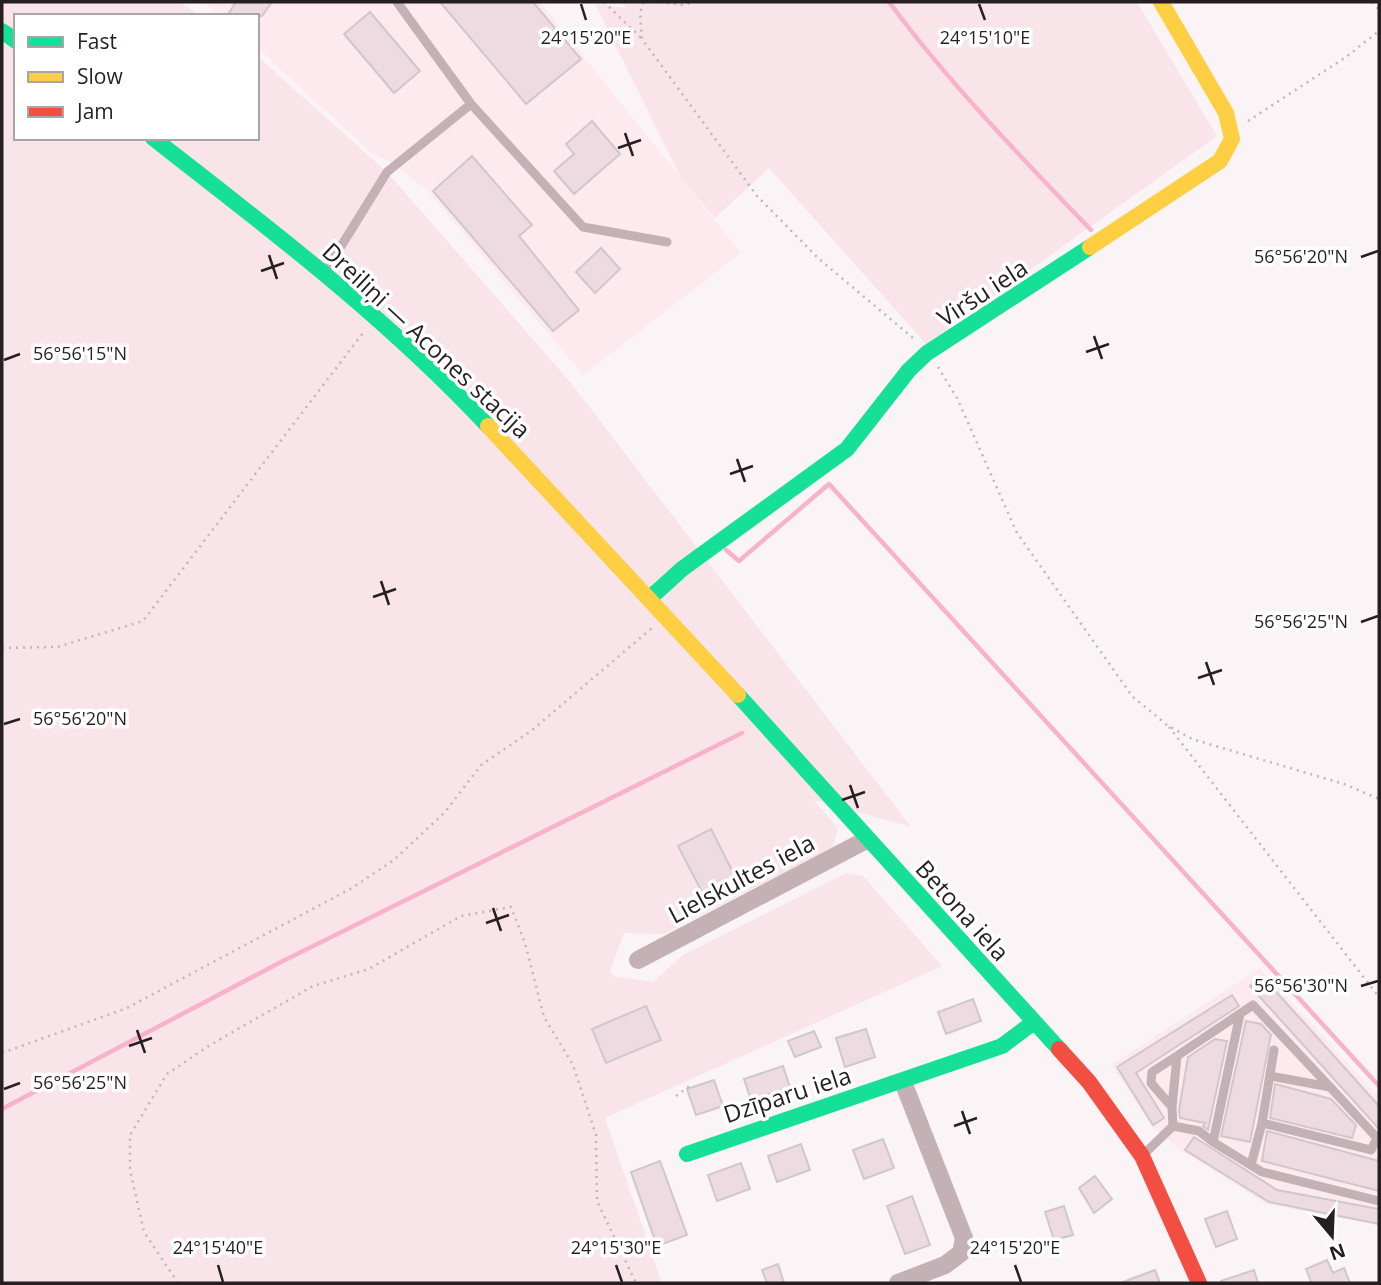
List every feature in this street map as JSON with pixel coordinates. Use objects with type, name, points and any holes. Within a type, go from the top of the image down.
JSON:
[{"type":"main road","points":[[1161,2],[1226,113],[1231,139]]},
{"type":"main road","name":"Viršu iela","points":[[650,598],[682,569],[847,449],[909,370],[927,353],[974,325],[1220,161],[1231,139]]},
{"type":"main road","name":"Dreiliņi — Acones stacija","points":[[156,140],[326,272],[375,316],[457,393],[650,598]]},
{"type":"main road","name":"Betona iela","points":[[650,598],[1089,1082],[1142,1156],[1199,1283]]},
{"type":"main road","name":"Dzīparu iela","points":[[687,1154],[1002,1046],[1034,1022]]},
{"type":"street","name":"Lielskultes iela","points":[[638,960],[866,839]]},
{"type":"street","points":[[898,1283],[945,1265],[961,1253],[964,1238],[903,1082]]},
{"type":"lane","points":[[397,2],[471,104],[583,227],[667,242]]},
{"type":"lane","points":[[326,272],[387,172],[471,104]]},
{"type":"lane","points":[[1172,1107],[1151,1083],[1152,1072],[1253,1004],[1377,1138],[1371,1150],[1262,1123]]},
{"type":"lane","points":[[1213,1142],[1240,1014]]},
{"type":"lane","points":[[1251,1165],[1262,1123],[1275,1050]]},
{"type":"lane","points":[[1142,1156],[1173,1126],[1177,1056]]},
{"type":"lane","points":[[1270,1076],[1331,1087]]},
{"type":"lane","points":[[1173,1126],[1199,1131],[1262,1172],[1379,1201]]},
{"type":"path","points":[[604,2],[642,39],[757,196],[819,259],[902,328],[927,353],[957,398],[1017,533],[1132,696],[1167,724],[1202,742],[1344,785],[1379,799]]},
{"type":"path","points":[[642,39],[640,14],[643,2]]},
{"type":"path","points":[[660,2],[683,5],[694,2]]},
{"type":"path","points":[[1372,2],[1379,10]]},
{"type":"path","points":[[1231,139],[1253,115],[1346,57],[1379,31]]},
{"type":"path","points":[[2,648],[57,647],[144,621],[375,316]]},
{"type":"path","points":[[2,1054],[127,1008],[352,888],[394,860],[444,812],[481,765],[531,732],[642,637]]},
{"type":"path","points":[[1167,724],[1379,997]]},
{"type":"path","points":[[178,1283],[144,1233],[130,1170],[131,1135],[167,1074],[313,986],[369,969],[461,916],[511,906],[525,943],[544,1017],[573,1065],[596,1135],[597,1201],[636,1283]]},
{"type":"path","points":[[676,1096],[691,1086]]},
{"type":"shaded area","points":[[2,2],[179,2],[198,14],[14,14],[14,140],[259,140],[259,58],[387,172],[571,383],[911,827],[814,800],[838,828],[832,848],[664,934],[624,933],[610,971],[613,976],[653,982],[683,955],[846,873],[863,876],[942,966],[605,1118],[662,1283],[2,1283]]},
{"type":"shaded area","points":[[203,2],[540,2],[741,253],[583,375],[427,190],[391,162],[373,154],[259,50],[259,14],[219,14]]},
{"type":"shaded area","points":[[622,2],[1137,2],[1217,136],[926,344],[769,168],[715,218],[682,180],[595,4],[626,8]]},
{"type":"shaded area","points":[[1260,968],[1379,1097],[1379,1225],[1266,1204],[1182,1151],[1153,1128],[1111,1065]]},
{"type":"building","points":[[236,2],[272,2],[262,16],[228,14]]},
{"type":"building","points":[[440,2],[533,2],[581,59],[526,104]]},
{"type":"building","points":[[370,12],[420,71],[394,93],[344,34]]},
{"type":"building","points":[[592,121],[620,154],[574,194],[554,171],[574,154],[566,144]]},
{"type":"building","points":[[472,156],[532,225],[519,236],[579,310],[553,331],[433,191]]},
{"type":"building","points":[[601,248],[620,269],[595,293],[576,272]]},
{"type":"building","points":[[711,829],[738,882],[705,898],[678,846]]},
{"type":"building","points":[[1262,976],[1379,1106],[1379,1129],[1250,986]]},
{"type":"building","points":[[1232,995],[1239,1006],[1136,1073],[1164,1118],[1153,1125],[1117,1067]]},
{"type":"building","points":[[973,999],[981,1021],[946,1034],[938,1012]]},
{"type":"building","points":[[646,1006],[661,1040],[606,1063],[592,1029]]},
{"type":"building","points":[[1246,1021],[1261,1024],[1271,1035],[1250,1142],[1221,1136]]},
{"type":"building","points":[[866,1029],[875,1057],[845,1067],[836,1038]]},
{"type":"building","points":[[814,1031],[821,1047],[795,1057],[788,1041]]},
{"type":"building","points":[[1215,1039],[1227,1041],[1208,1130],[1203,1126],[1205,1123],[1180,1118],[1179,1110],[1188,1057]]},
{"type":"building","points":[[783,1066],[790,1087],[751,1100],[744,1079]]},
{"type":"building","points":[[714,1080],[723,1106],[696,1115],[687,1089]]},
{"type":"building","points":[[1275,1084],[1331,1099],[1356,1125],[1352,1138],[1270,1118]]},
{"type":"building","points":[[1267,1131],[1379,1161],[1379,1191],[1262,1161]]},
{"type":"building","points":[[1194,1137],[1277,1190],[1379,1209],[1379,1224],[1269,1202],[1185,1150]]},
{"type":"building","points":[[883,1139],[894,1168],[864,1179],[853,1150]]},
{"type":"building","points":[[801,1144],[810,1170],[777,1182],[768,1156]]},
{"type":"building","points":[[660,1161],[687,1235],[657,1246],[631,1172]]},
{"type":"building","points":[[741,1163],[750,1189],[717,1201],[708,1175]]},
{"type":"building","points":[[1095,1176],[1112,1199],[1094,1213],[1079,1188]]},
{"type":"building","points":[[912,1196],[930,1245],[905,1254],[887,1206]]},
{"type":"building","points":[[1064,1206],[1073,1235],[1054,1240],[1045,1212]]},
{"type":"building","points":[[1227,1211],[1237,1239],[1216,1247],[1205,1219]]},
{"type":"building","points":[[1327,1260],[1333,1273],[1344,1268],[1350,1283],[1308,1283],[1311,1282],[1306,1269]]},
{"type":"building","points":[[778,1264],[784,1283],[767,1283],[762,1270]]},
{"type":"building","points":[[1155,1270],[1160,1283],[1123,1283],[1123,1282]]},
{"type":"building","points":[[1254,1270],[1258,1283],[1221,1283],[1221,1281]]},
{"type":"waterway","points":[[889,2],[961,91],[1091,230]]},
{"type":"waterway","points":[[726,550],[739,561],[829,484],[1379,1086]]},
{"type":"waterway","points":[[2,1109],[279,963],[742,733]]},
{"type":"traffic: fast","points":[[2,31],[14,40]]},
{"type":"traffic: fast","points":[[156,140],[368,311],[410,348],[488,426]]},
{"type":"traffic: fast","points":[[650,598],[682,569],[847,449],[909,370],[927,353],[1090,247]]},
{"type":"traffic: fast","points":[[738,695],[1059,1049]]},
{"type":"traffic: fast","points":[[687,1154],[1002,1046],[1034,1022]]},
{"type":"traffic: slow","points":[[1090,247],[1220,161],[1232,139],[1226,113],[1161,2]]},
{"type":"traffic: slow","points":[[488,426],[738,695]]},
{"type":"traffic: jam","points":[[1059,1049],[1089,1082],[1142,1156],[1199,1283]]}]
